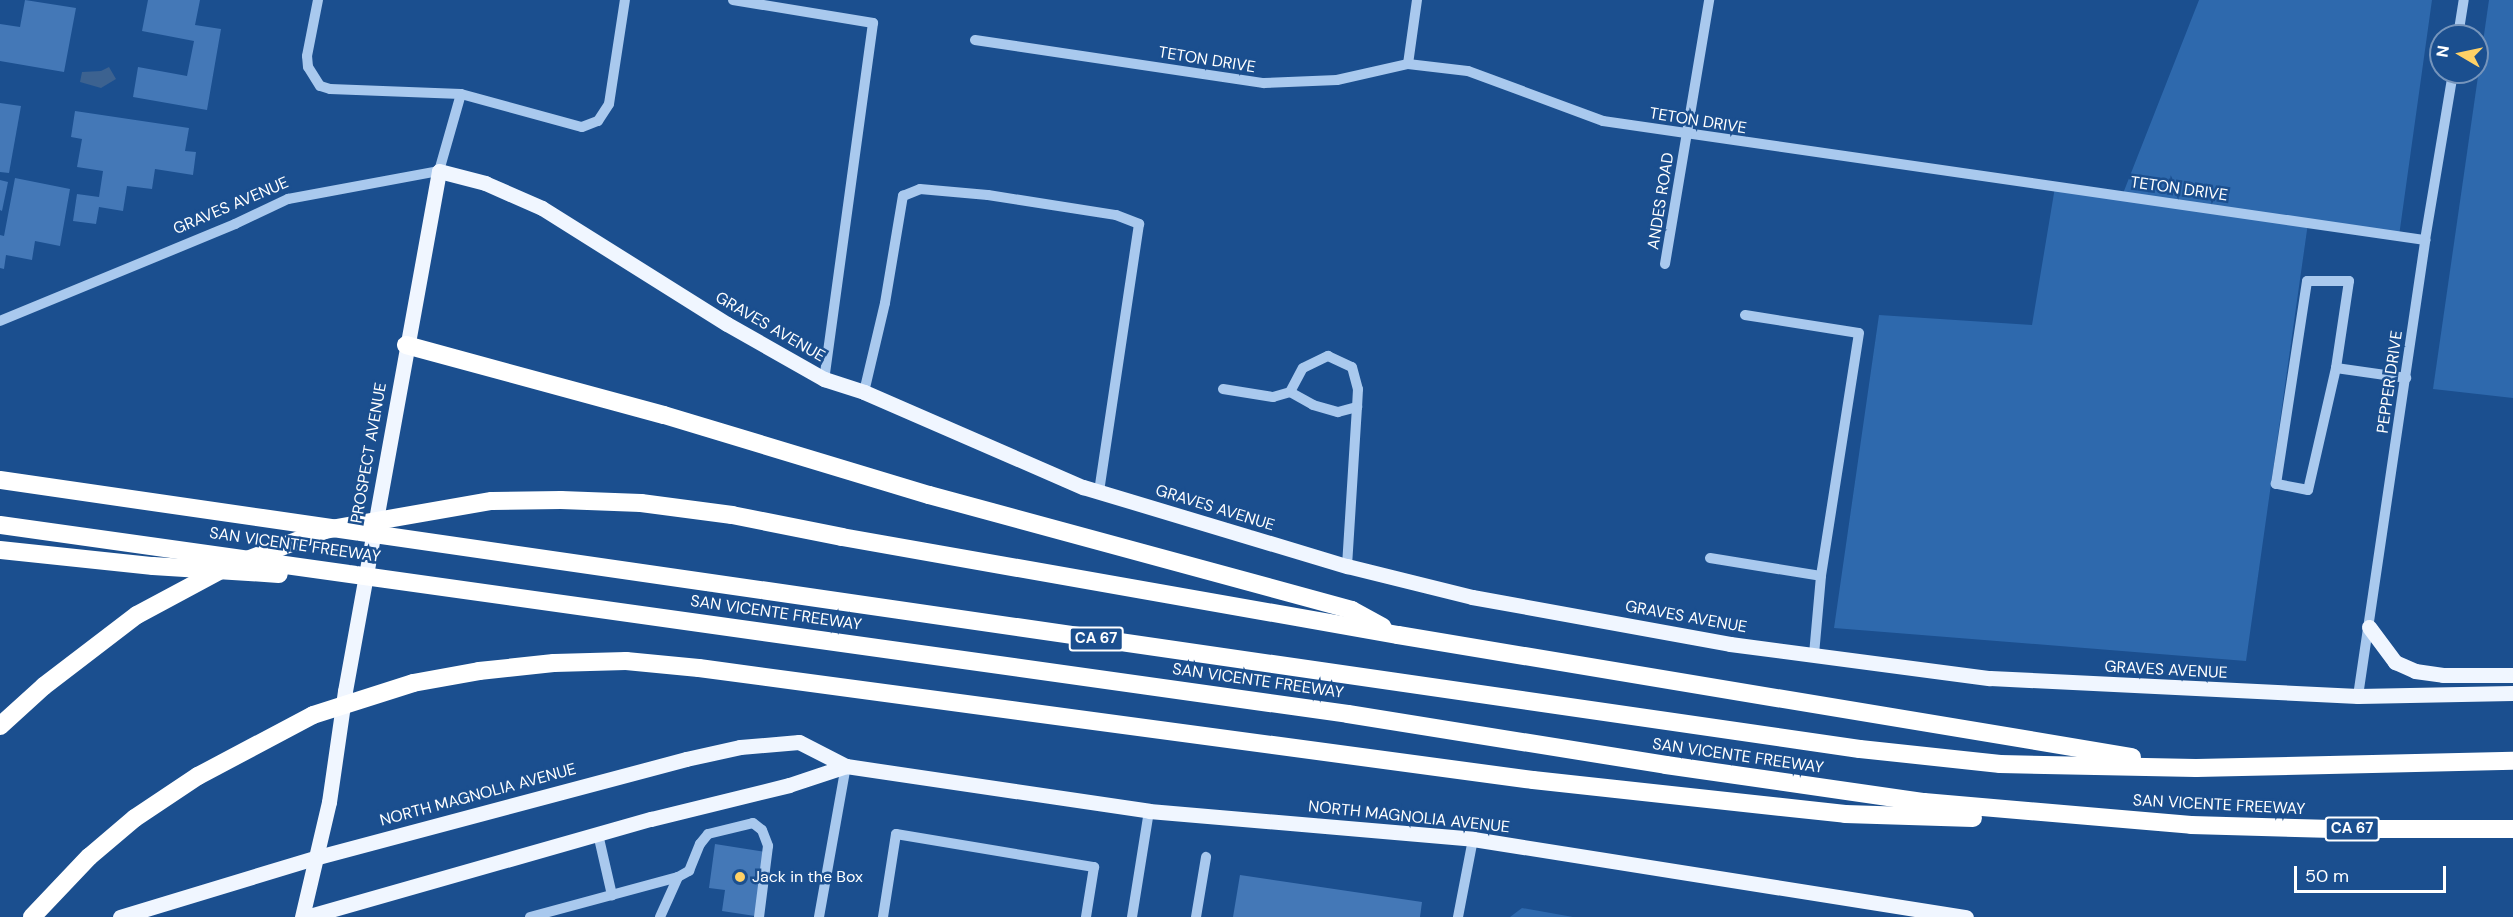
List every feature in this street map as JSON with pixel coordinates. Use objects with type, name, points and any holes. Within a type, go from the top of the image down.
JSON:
[{"type":"highway","points":[[406,345],[664,415],[929,495],[1352,610],[1398,635]]},
{"type":"highway","name":"SAN VICENTE FREEWAY","points":[[0,480],[1860,749],[2000,764],[2196,768],[2513,761]]},
{"type":"highway","points":[[0,726],[44,686],[137,615],[221,570],[325,530],[492,501],[641,503],[732,515],[854,539],[1398,635],[2196,768]]},
{"type":"highway","name":"SAN VICENTE FREEWAY","points":[[0,525],[435,584],[1336,712],[1655,763],[1924,802],[2191,825],[2333,830],[2513,829]]},
{"type":"highway","points":[[0,550],[153,566],[435,584]]},
{"type":"highway","points":[[32,917],[89,857],[135,818],[198,776],[313,715],[413,683],[479,671],[554,663],[626,661],[1521,778],[1845,814],[2191,825]]},
{"type":"main road","name":"GRAVES AVENUE","points":[[439,171],[485,183],[542,208],[727,324],[824,379],[864,392],[1099,492],[1347,566],[1473,597],[1730,644],[1990,678],[2358,696],[2513,693]]},
{"type":"main road","name":"PROSPECT AVENUE","points":[[304,917],[318,856],[406,345],[439,171]]},
{"type":"main road","points":[[2369,627],[2395,662],[2415,671],[2443,675],[2513,675]]},
{"type":"main road","name":"NORTH MAGNOLIA AVENUE","points":[[120,917],[318,856],[740,747],[799,742],[846,766],[1149,811],[1473,839],[1966,917]]},
{"type":"main road","name":"NORTH MAGNOLIA AVENUE","points":[[304,917],[720,800],[789,786],[846,766]]},
{"type":"street","points":[[318,0],[307,56],[309,67],[320,86],[330,89],[461,94],[582,127],[598,121],[609,104],[625,0]]},
{"type":"street","points":[[733,0],[873,23],[824,379]]},
{"type":"street","points":[[1408,64],[1417,0]]},
{"type":"street","name":"ANDES ROAD","points":[[1665,264],[1709,0]]},
{"type":"street","points":[[2460,24],[2464,0]]},
{"type":"street","name":"TETON DRIVE","points":[[975,40],[1264,83],[1337,80],[1408,64],[1468,71],[1603,121],[1687,135],[2425,240]]},
{"type":"street","name":"PEPPER DRIVE","points":[[2358,696],[2425,240],[2451,84]]},
{"type":"street","points":[[439,171],[461,94]]},
{"type":"street","name":"GRAVES AVENUE","points":[[0,321],[235,224],[288,199],[439,171]]},
{"type":"street","points":[[864,392],[885,303],[903,196],[920,189],[988,195],[1116,215],[1139,224],[1099,492]]},
{"type":"street","points":[[2307,280],[2349,281],[2336,368],[2307,490],[2276,484],[2307,280]]},
{"type":"street","points":[[1745,315],[1859,333],[1821,576],[1814,654]]},
{"type":"street","points":[[1223,389],[1273,398],[1290,392],[1303,368],[1328,356],[1352,367],[1358,389],[1358,407],[1347,566]]},
{"type":"street","points":[[2336,368],[2406,378]]},
{"type":"street","points":[[1290,392],[1313,405],[1338,412],[1358,407]]},
{"type":"street","points":[[1710,558],[1821,576]]},
{"type":"street","points":[[819,917],[846,766]]},
{"type":"street","points":[[1132,917],[1149,811]]},
{"type":"street","points":[[530,917],[678,877],[689,871],[700,844],[708,834],[753,823],[762,830],[768,846],[759,917]]},
{"type":"street","points":[[598,834],[612,895]]},
{"type":"street","points":[[883,917],[896,834],[1094,867],[1086,917]]},
{"type":"street","points":[[1458,917],[1473,839]]},
{"type":"street","points":[[1196,917],[1206,857]]},
{"type":"street","points":[[665,915],[678,877]]},
{"type":"shaded area","points":[[2199,0],[2432,0],[2399,236],[2308,223],[2246,661],[1834,628],[1879,315],[2032,325],[2055,187],[2122,196]]},
{"type":"shaded area","points":[[2489,0],[2513,0],[2513,398],[2433,389],[2477,84],[2489,84],[2489,24],[2486,24]]},
{"type":"shaded area","points":[[109,67],[116,79],[101,88],[80,82],[82,72],[101,71]]},
{"type":"shaded area","points":[[1522,908],[1573,917],[1510,917]]},
{"type":"building","points":[[25,0],[76,8],[64,72],[0,61],[0,24],[20,27]]},
{"type":"building","points":[[148,0],[200,0],[195,25],[221,29],[207,110],[133,97],[138,67],[187,76],[194,41],[142,31]]},
{"type":"building","points":[[0,103],[21,106],[9,173],[0,172]]},
{"type":"building","points":[[75,111],[189,128],[185,151],[196,152],[193,175],[155,169],[152,189],[127,186],[123,211],[99,207],[96,224],[73,221],[77,194],[99,197],[103,171],[77,167],[82,139],[71,137]]},
{"type":"building","points":[[15,178],[70,189],[60,246],[35,241],[32,260],[6,255],[4,269],[0,268],[0,235],[4,236]]},
{"type":"building","points":[[0,180],[8,182],[2,211],[0,210]]},
{"type":"building","points":[[715,844],[765,852],[755,916],[722,911],[725,890],[709,888]]},
{"type":"building","points":[[1240,875],[1422,902],[1420,917],[1233,917]]},
{"type":"place","name":"Jack in the Box","points":[[740,877]]}]
